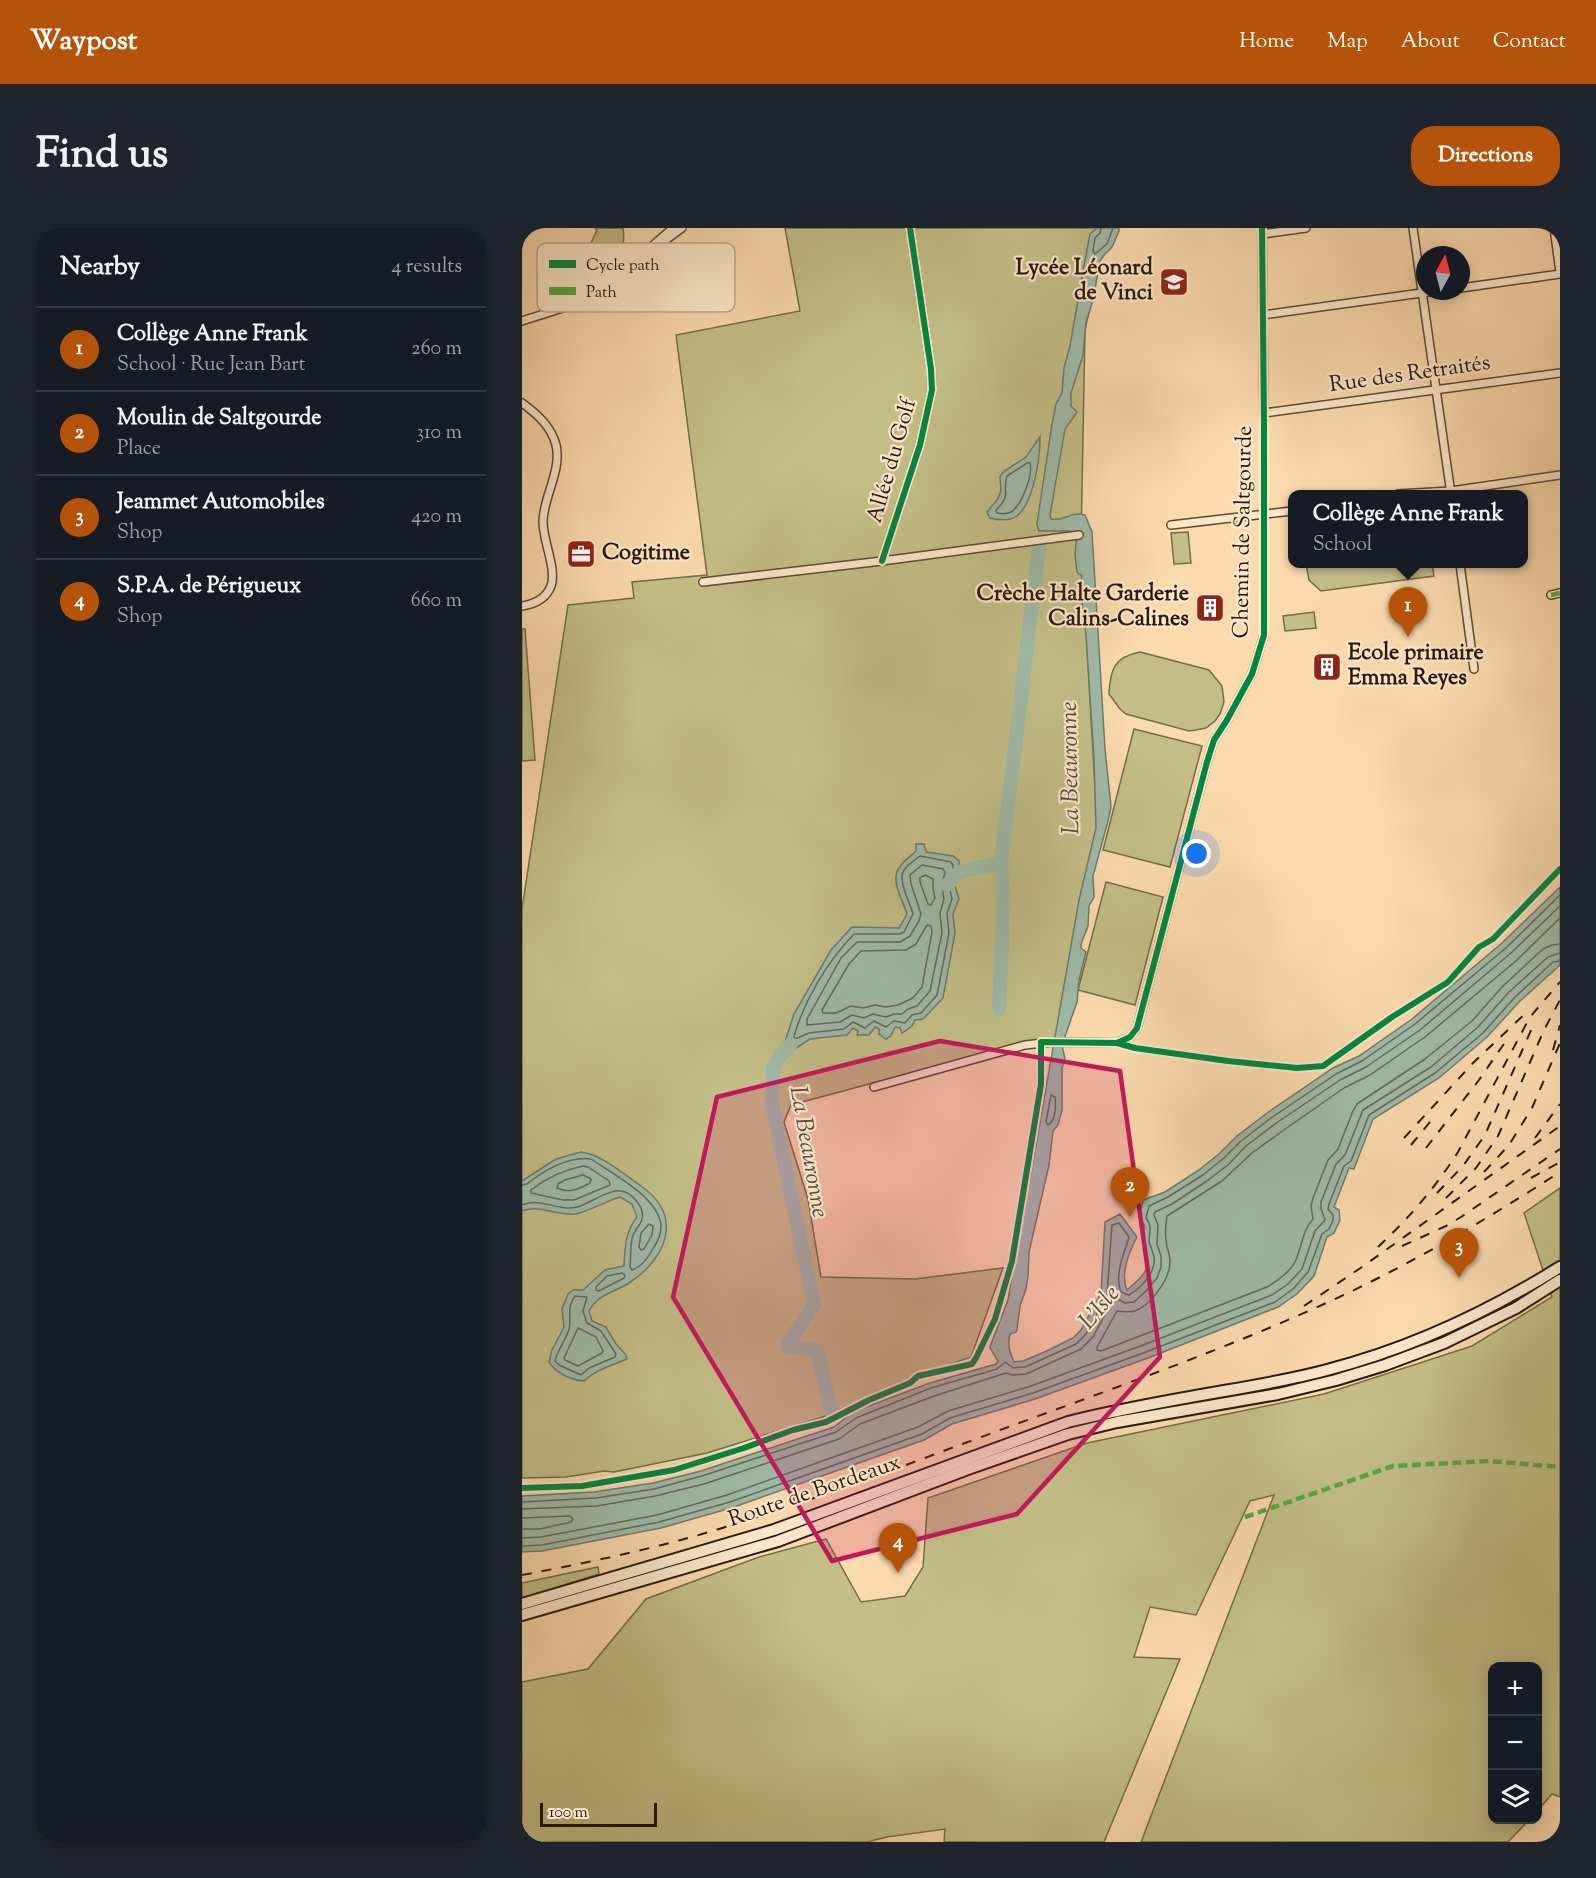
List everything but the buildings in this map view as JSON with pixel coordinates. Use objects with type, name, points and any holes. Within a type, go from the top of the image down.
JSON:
[{"type":"main road","name":"Route de Bordeaux","points":[[522,1604],[774,1530],[1068,1422],[1118,1410],[1327,1371],[1385,1353],[1470,1316],[1533,1284],[1560,1267]]},
{"type":"main road","name":"Route de Bordeaux","points":[[522,1615],[778,1541],[1068,1434],[1117,1422],[1278,1394],[1385,1365],[1444,1343],[1516,1308],[1560,1280]]},
{"type":"street","points":[[656,243],[673,228]]},
{"type":"street","points":[[660,243],[682,228]]},
{"type":"street","name":"Allée du Golf","points":[[882,561],[920,445],[932,390],[931,369],[910,228]]},
{"type":"street","points":[[1262,231],[1306,228]]},
{"type":"street","points":[[1413,228],[1416,250]]},
{"type":"street","points":[[1470,287],[1560,273],[1554,228]]},
{"type":"street","name":"Chemin de Saltgourde","points":[[874,1087],[1025,1045],[1053,1042],[1117,1042],[1130,1037],[1137,1028],[1206,762],[1214,740],[1252,674],[1264,634],[1262,231]]},
{"type":"street","points":[[1263,315],[1416,294]]},
{"type":"street","points":[[1423,300],[1451,490]]},
{"type":"street","points":[[522,321],[550,312]]},
{"type":"street","name":"Rue des Retraités","points":[[1264,413],[1560,373]]},
{"type":"street","points":[[522,403],[544,422],[557,447],[554,476],[543,523],[552,584],[539,601],[522,606]]},
{"type":"street","points":[[1469,490],[1560,475]]},
{"type":"street","points":[[1171,525],[1288,512]]},
{"type":"street","points":[[703,582],[1079,535]]},
{"type":"street","points":[[1461,568],[1474,669]]},
{"type":"street","points":[[1551,595],[1560,593]]},
{"type":"highlighted area","points":[[940,1041],[1120,1071],[1160,1357],[1017,1514],[832,1561],[673,1297],[717,1097]]},
{"type":"shaded area","points":[[595,228],[623,228],[623,243],[591,243],[597,230]]},
{"type":"shaded area","points":[[785,228],[1114,228],[1101,254],[1085,330],[1081,542],[1097,823],[1057,1037],[1023,1043],[791,1105],[784,1122],[808,1199],[821,1277],[915,1279],[1003,1268],[971,1357],[918,1376],[826,1416],[707,1453],[614,1472],[604,1471],[566,1477],[522,1478],[522,909],[568,605],[634,598],[632,582],[707,575],[676,335],[800,311]]},
{"type":"shaded area","points":[[1188,532],[1191,563],[1174,564],[1171,533]]},
{"type":"shaded area","points":[[1307,568],[1433,568],[1434,576],[1321,591],[1309,580]]},
{"type":"shaded area","points":[[1314,612],[1316,628],[1285,631],[1283,616]]},
{"type":"shaded area","points":[[522,629],[525,629],[535,760],[522,761]]},
{"type":"shaded area","points":[[1140,652],[1209,670],[1222,686],[1224,702],[1215,721],[1206,728],[1189,731],[1126,714],[1120,709],[1109,694],[1112,671],[1124,657]]},
{"type":"shaded area","points":[[1134,729],[1202,746],[1170,867],[1103,850]]},
{"type":"shaded area","points":[[1106,882],[1163,897],[1135,1005],[1078,990]]},
{"type":"shaded area","points":[[1560,1188],[1560,1797],[1552,1794],[1542,1805],[1542,1662],[1488,1662],[1488,1824],[1525,1824],[1508,1842],[1141,1842],[1274,1495],[1250,1501],[1196,1615],[1150,1607],[1134,1657],[1180,1659],[1104,1842],[944,1842],[945,1829],[867,1842],[522,1842],[522,1682],[588,1669],[646,1599],[759,1557],[826,1539],[861,1602],[905,1596],[923,1567],[928,1498],[1087,1443],[1324,1394],[1472,1346],[1552,1297],[1524,1213]]},
{"type":"shaded area","points":[[598,1567],[599,1574],[522,1598],[522,1583]]},
{"type":"water","name":"L'Isle","points":[[1097,228],[1119,228],[1119,231],[1112,247],[1100,261],[1086,323],[1083,355],[1071,393],[1071,406],[1077,412],[1065,429],[1050,515],[1051,519],[1056,520],[1075,514],[1085,515],[1092,532],[1105,749],[1111,807],[1093,876],[1094,897],[1089,906],[1088,926],[1081,944],[1081,948],[1086,952],[1079,980],[1077,1002],[1062,1045],[1065,1059],[1062,1068],[1062,1110],[1058,1125],[1053,1131],[1049,1165],[1029,1252],[1026,1289],[1020,1306],[1017,1329],[1016,1332],[1010,1334],[1009,1338],[1009,1348],[1014,1362],[1023,1361],[1049,1350],[1073,1338],[1081,1330],[1101,1293],[1105,1222],[1120,1214],[1137,1237],[1128,1256],[1125,1270],[1127,1290],[1143,1275],[1148,1264],[1143,1240],[1145,1226],[1139,1218],[1143,1200],[1165,1192],[1199,1170],[1267,1113],[1333,1068],[1359,1056],[1412,1019],[1502,943],[1560,887],[1560,965],[1519,1002],[1487,1037],[1439,1078],[1373,1119],[1354,1169],[1349,1168],[1334,1207],[1339,1210],[1340,1220],[1334,1233],[1327,1237],[1314,1276],[1297,1294],[1278,1307],[1148,1358],[1035,1399],[952,1424],[924,1440],[731,1508],[661,1528],[542,1551],[522,1552],[522,1496],[594,1492],[653,1483],[701,1471],[834,1427],[853,1412],[930,1383],[996,1364],[998,1361],[990,1348],[1008,1300],[1023,1205],[1029,1185],[1079,900],[1096,828],[1086,635],[1080,587],[1082,576],[1077,572],[1075,554],[1077,536],[1070,531],[1039,531],[1037,524],[1052,424],[1056,404],[1062,393],[1064,368],[1090,234]]},
{"type":"water","points":[[1040,437],[1035,479],[1028,501],[1017,516],[1011,519],[990,518],[987,512],[1001,491],[1000,477],[1003,472],[1026,457]]},
{"type":"water","points":[[916,844],[924,844],[926,852],[953,856],[959,861],[955,886],[959,899],[953,914],[955,933],[943,998],[923,1019],[915,1020],[912,1026],[902,1033],[900,1028],[895,1027],[891,1036],[886,1039],[875,1027],[869,1035],[857,1035],[858,1031],[853,1028],[847,1035],[810,1039],[780,1057],[794,1014],[831,950],[852,927],[899,928],[907,914],[900,897],[897,873],[903,863],[916,851]]},
{"type":"water","points":[[581,1152],[605,1161],[641,1186],[663,1210],[666,1223],[661,1249],[653,1262],[629,1283],[606,1294],[589,1311],[592,1321],[606,1327],[627,1359],[599,1371],[584,1381],[564,1375],[549,1362],[552,1350],[564,1327],[562,1309],[568,1294],[573,1290],[583,1290],[605,1270],[624,1266],[628,1234],[637,1217],[632,1204],[620,1197],[575,1214],[542,1209],[522,1211],[522,1181],[556,1159]]},
{"type":"waterway","name":"La Beauronne","points":[[947,885],[959,872],[1001,863],[1039,547]]},
{"type":"waterway","name":"La Beauronne","points":[[999,1009],[1003,918],[1001,863]]},
{"type":"waterway","name":"La Beauronne","points":[[791,1044],[773,1068],[772,1103],[814,1305],[788,1343],[789,1347],[817,1351],[832,1413]]},
{"type":"railway","points":[[1378,1247],[1421,1202],[1458,1152],[1530,1017],[1560,982]]},
{"type":"railway","points":[[1446,1198],[1476,1168],[1498,1136],[1544,1030],[1560,1000]]},
{"type":"railway","points":[[1404,1138],[1474,1062],[1529,1010]]},
{"type":"railway","points":[[1553,1050],[1560,1025]]},
{"type":"railway","points":[[1437,1193],[1463,1166],[1485,1135],[1532,1028]]},
{"type":"railway","points":[[1426,1148],[1479,1080],[1508,1038]]},
{"type":"railway","points":[[1484,1172],[1509,1145],[1532,1108],[1560,1043]]},
{"type":"railway","points":[[1535,1138],[1560,1104]]},
{"type":"railway","points":[[1411,1145],[1434,1117]]},
{"type":"railway","points":[[1304,1306],[1560,1126]]},
{"type":"railway","points":[[1402,1246],[1461,1217],[1560,1149]]},
{"type":"railway","points":[[1531,1178],[1560,1162]]},
{"type":"railway","points":[[522,1575],[661,1545],[764,1515],[1182,1363],[1309,1311],[1377,1279],[1457,1235],[1560,1172]]},
{"type":"marked path","points":[[1551,595],[1560,593]]},
{"type":"marked path","points":[[1245,1517],[1393,1466],[1490,1461],[1560,1467]]},
{"type":"cycle path","points":[[882,561],[920,445],[932,390],[931,369],[910,228]]},
{"type":"cycle path","points":[[522,1488],[582,1486],[674,1470],[793,1430],[826,1422],[869,1400],[910,1383],[918,1376],[972,1364],[976,1358],[995,1319],[1012,1261],[1041,1084],[1041,1042],[1117,1043],[1130,1037],[1137,1028],[1214,740],[1252,674],[1264,635],[1262,228]]},
{"type":"cycle path","points":[[1117,1043],[1135,1048],[1228,1061],[1297,1068],[1323,1066],[1392,1017],[1448,982],[1479,947],[1493,939],[1560,869]]},
{"type":"place","name":"Lycée Léonard de Vinci","points":[[1174,282]]},
{"type":"place","name":"Cogitime","points":[[581,554]]},
{"type":"place","name":"Crèche Halte Garderie Calins-Calines","points":[[1210,608]]},
{"type":"place","name":"Collège Anne Frank","points":[[1408,637]]},
{"type":"place","name":"Ecole primaire Emma Reyes","points":[[1327,667]]},
{"type":"place","name":"Moulin de Saltgourde","points":[[1130,1217]]},
{"type":"place","name":"Jeammet Automobiles","points":[[1459,1278]]},
{"type":"place","name":"S.P.A. de Périgueux","points":[[898,1573]]}]
